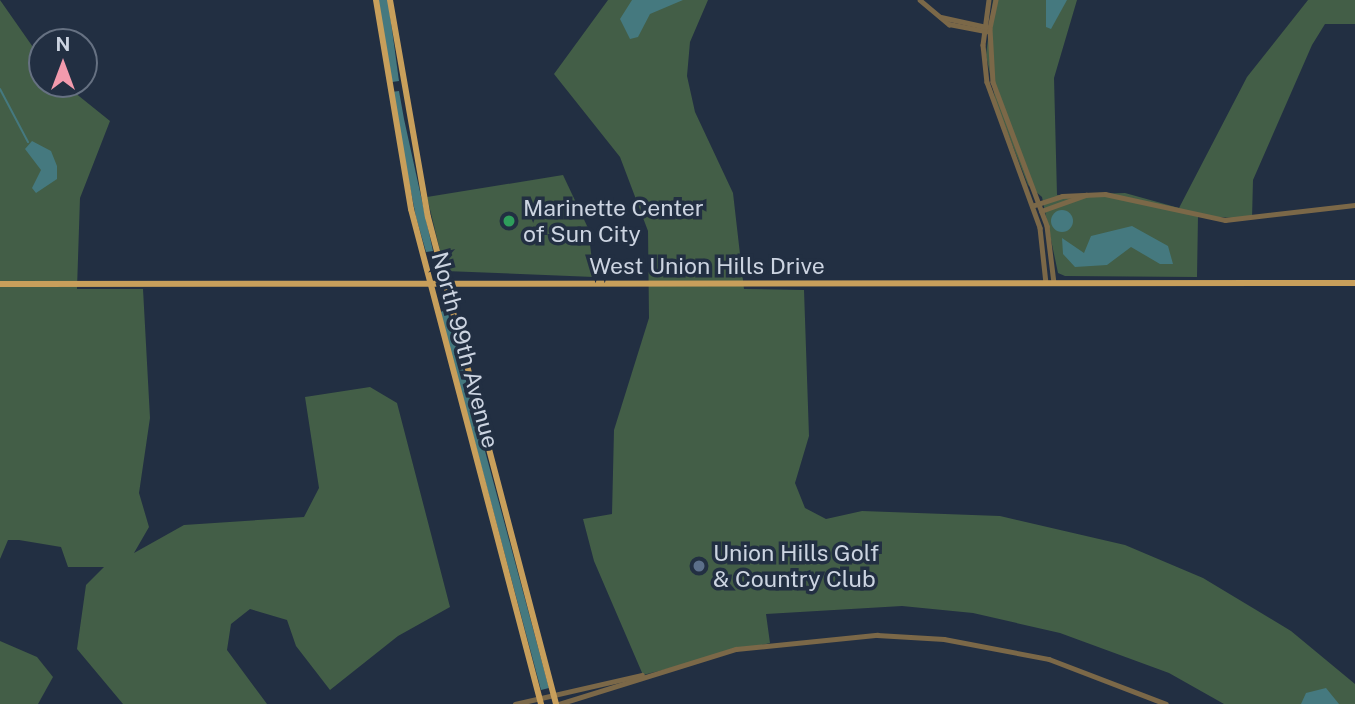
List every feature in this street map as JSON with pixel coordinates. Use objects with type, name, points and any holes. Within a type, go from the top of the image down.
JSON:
[{"type":"main road","name":"North 99th Avenue","points":[[376,0],[395,132],[429,282],[540,700]]},
{"type":"main road","name":"North 99th Avenue","points":[[390,0],[444,282],[557,704]]},
{"type":"main road","name":"West Union Hills Drive","points":[[4,284],[1355,284]]},
{"type":"street","points":[[920,0],[941,17],[986,29]]},
{"type":"street","points":[[989,0],[986,29],[990,92],[1035,213],[1046,283]]},
{"type":"street","points":[[996,0],[986,29],[993,82],[1040,204],[1054,283]]},
{"type":"street","points":[[1032,206],[1086,195],[1142,199],[1225,220],[1355,205]]},
{"type":"street","points":[[1035,213],[1086,195]]},
{"type":"street","points":[[515,704],[762,644],[888,635],[1049,659],[1166,704]]},
{"type":"street","points":[[557,704],[643,675]]},
{"type":"shaded area","points":[[0,0],[28,40],[28,98],[81,98],[110,121],[80,198],[77,289],[143,289],[150,418],[139,493],[149,527],[134,553],[184,525],[304,517],[319,488],[305,397],[370,387],[397,403],[450,607],[398,636],[330,690],[296,646],[287,620],[250,609],[231,624],[227,650],[267,704],[123,704],[77,649],[86,585],[104,567],[68,567],[61,547],[19,540],[8,540],[0,559]]},
{"type":"shaded area","points":[[378,0],[388,0],[399,81],[392,82]]},
{"type":"shaded area","points":[[608,0],[708,0],[690,42],[687,76],[695,112],[733,193],[744,289],[804,290],[809,436],[795,483],[805,508],[826,519],[862,511],[1000,516],[1125,545],[1203,578],[1291,631],[1355,684],[1355,704],[1224,704],[1169,673],[1060,633],[973,613],[902,606],[766,614],[770,643],[643,675],[594,561],[583,519],[612,514],[614,430],[649,318],[648,231],[620,157],[554,74]]},
{"type":"shaded area","points":[[632,0],[683,0],[650,14],[638,37],[630,39],[620,19]]},
{"type":"shaded area","points":[[993,0],[1077,0],[1054,78],[1057,195],[1125,193],[1179,208],[1247,77],[1308,0],[1355,0],[1355,24],[1325,24],[1312,45],[1253,180],[1252,219],[1198,216],[1197,277],[1065,276],[1058,273],[1042,197],[1028,185],[996,103],[986,55]]},
{"type":"shaded area","points":[[1046,0],[1067,0],[1051,29],[1046,27]]},
{"type":"shaded area","points":[[399,91],[433,251],[426,252],[416,217],[391,92]]},
{"type":"shaded area","points":[[32,141],[51,151],[57,166],[57,179],[36,193],[32,188],[41,170],[25,149]]},
{"type":"shaded area","name":"Marinette Center of Sun City","points":[[563,175],[588,228],[594,277],[445,271],[427,197]]},
{"type":"shaded area","points":[[1062,210],[1070,213],[1073,221],[1070,229],[1062,232],[1054,229],[1051,221],[1054,213]]},
{"type":"shaded area","points":[[1132,226],[1168,246],[1173,264],[1160,264],[1131,247],[1107,265],[1075,267],[1063,254],[1062,238],[1084,253],[1091,236]]},
{"type":"shaded area","points":[[447,310],[549,688],[541,690],[440,312]]},
{"type":"shaded area","points":[[0,641],[37,657],[53,677],[38,704],[0,704]]},
{"type":"shaded area","points":[[1326,688],[1339,704],[1301,704],[1306,693]]},
{"type":"waterway","points":[[0,89],[28,142]]},
{"type":"place","name":"Marinette Center of Sun City","points":[[509,221]]},
{"type":"place","name":"Union Hills Golf & Country Club","points":[[699,566]]}]
